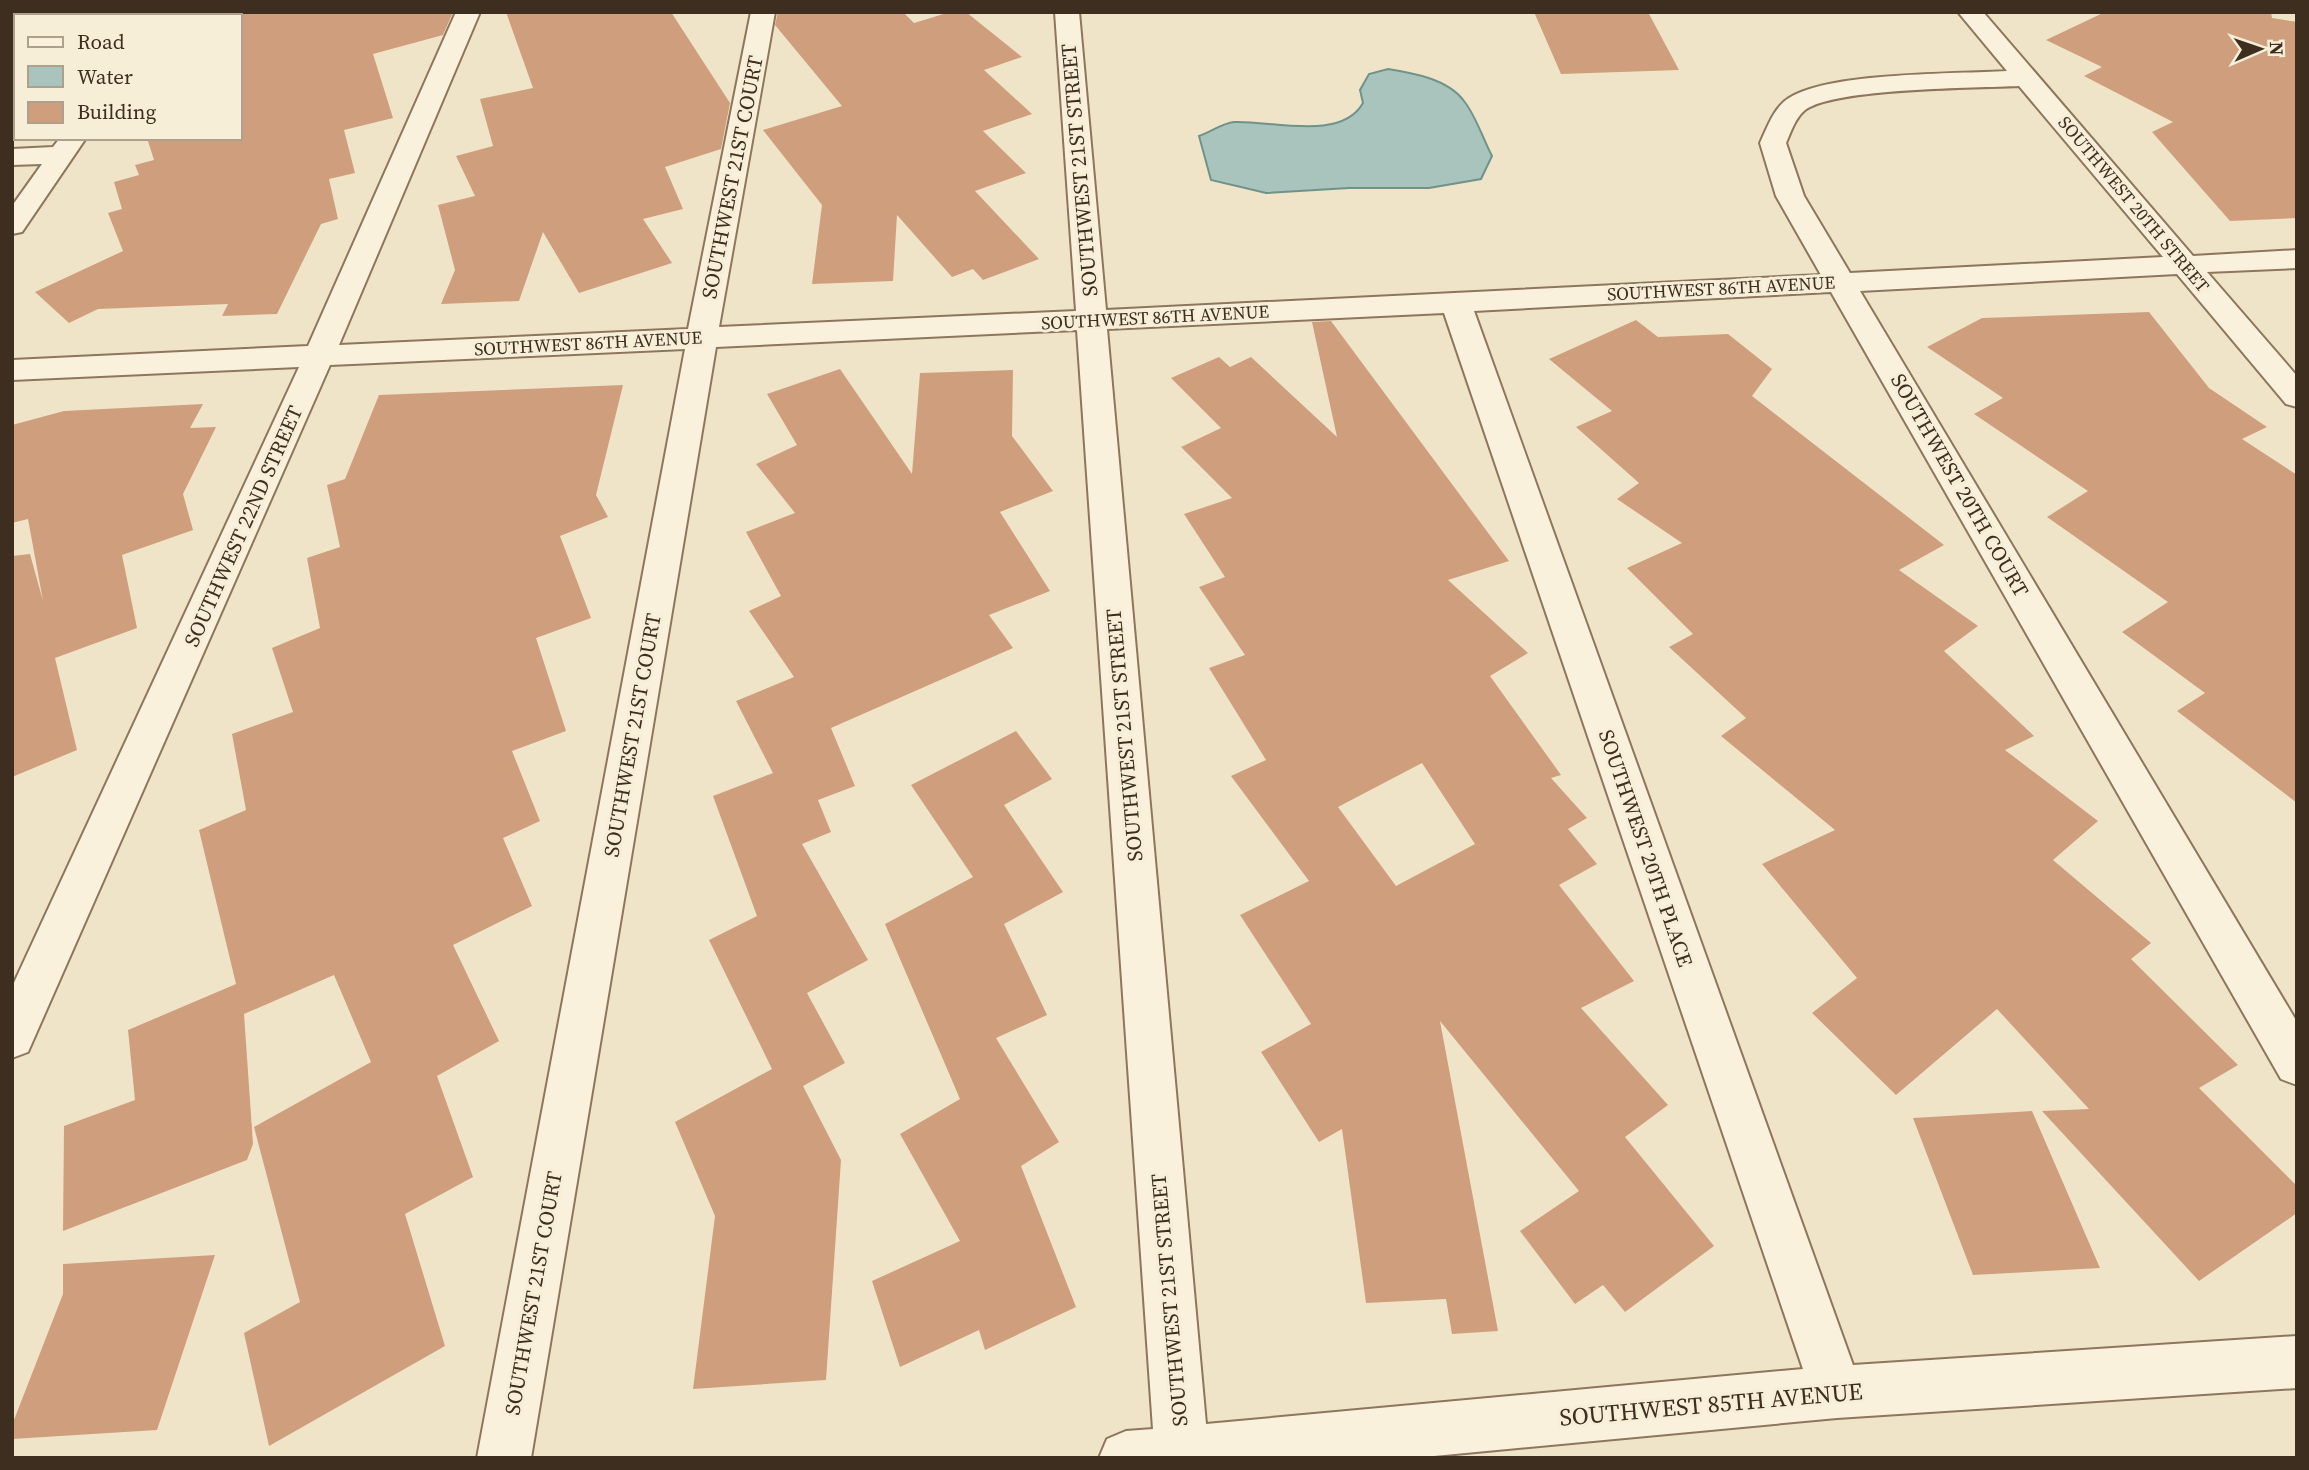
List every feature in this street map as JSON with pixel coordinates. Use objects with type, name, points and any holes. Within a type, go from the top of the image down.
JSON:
[{"type":"street","name":"SOUTHWEST 22ND STREET","points":[[12,1037],[319,356],[468,12]]},
{"type":"street","name":"SOUTHWEST 21ST COURT","points":[[504,1458],[702,337],[763,12]]},
{"type":"street","name":"SOUTHWEST 21ST STREET","points":[[1067,12],[1182,1455]]},
{"type":"street","name":"SOUTHWEST 20TH STREET","points":[[1970,12],[2297,397]]},
{"type":"street","name":"SOUTHWEST 20TH COURT","points":[[2026,78],[1844,89],[1799,102],[1786,116],[1773,144],[1790,196],[2297,1064]]},
{"type":"street","points":[[12,157],[67,147]]},
{"type":"street","points":[[12,226],[67,147]]},
{"type":"street","name":"SOUTHWEST 86TH AVENUE","points":[[12,370],[1456,303],[2297,258]]},
{"type":"street","name":"SOUTHWEST 20TH PLACE","points":[[1456,303],[1837,1392]]},
{"type":"street","name":"SOUTHWEST 85TH AVENUE","points":[[1126,1458],[1182,1455],[1837,1392],[2297,1363]]},
{"type":"water","points":[[1388,69],[1440,82],[1464,101],[1492,156],[1481,179],[1429,188],[1349,188],[1266,193],[1211,180],[1199,136],[1234,122],[1322,126],[1339,122],[1353,115],[1363,103],[1360,90],[1369,74]]},
{"type":"building","points":[[453,12],[443,35],[373,54],[393,118],[344,130],[355,173],[329,179],[338,219],[321,224],[277,314],[222,316],[228,304],[98,309],[69,323],[35,292],[123,251],[108,213],[122,209],[114,182],[139,175],[135,165],[154,160],[148,140],[242,140],[242,14],[228,14]]},
{"type":"building","points":[[506,12],[671,12],[730,103],[721,149],[665,167],[683,209],[643,219],[672,263],[579,293],[543,232],[519,301],[441,304],[455,270],[438,205],[475,196],[456,156],[493,146],[480,99],[533,88]]},
{"type":"building","points":[[778,12],[903,12],[914,23],[950,12],[966,12],[1022,57],[984,70],[1032,114],[983,131],[1026,173],[975,191],[1039,259],[983,280],[973,269],[952,277],[897,215],[893,281],[812,284],[822,205],[763,130],[842,106],[775,25]]},
{"type":"building","points":[[1534,12],[1648,12],[1679,70],[1561,74]]},
{"type":"building","points":[[2105,12],[2271,12],[2272,18],[2297,22],[2297,218],[2230,221],[2152,132],[2173,122],[2084,76],[2102,67],[2046,40]]},
{"type":"building","points":[[2149,312],[2209,388],[2267,427],[2242,439],[2297,475],[2297,803],[2177,711],[2205,693],[2122,632],[2168,602],[2047,517],[2088,491],[1974,414],[2003,398],[1927,347],[1982,318]]},
{"type":"building","points":[[1636,320],[1658,337],[1728,334],[1772,369],[1752,396],[1944,545],[1899,570],[1978,626],[1944,651],[2034,736],[2005,750],[2098,821],[2053,860],[2151,943],[2131,959],[2238,1065],[2199,1088],[2297,1186],[2297,1213],[2199,1281],[2042,1111],[2089,1109],[1997,1009],[1896,1095],[1812,1013],[1857,978],[1762,864],[1835,830],[1721,736],[1746,718],[1669,647],[1693,634],[1627,568],[1682,543],[1617,499],[1639,483],[1576,427],[1612,411],[1549,359]]},
{"type":"building","points":[[1331,321],[1509,561],[1448,580],[1528,653],[1490,676],[1561,775],[1551,778],[1587,818],[1568,829],[1597,864],[1559,885],[1634,981],[1581,1008],[1668,1105],[1625,1137],[1714,1246],[1625,1312],[1603,1285],[1575,1304],[1520,1231],[1579,1191],[1440,1021],[1498,1331],[1452,1334],[1446,1299],[1366,1303],[1342,1129],[1319,1142],[1261,1052],[1311,1024],[1240,915],[1309,881],[1231,776],[1266,760],[1209,668],[1245,655],[1199,587],[1225,577],[1184,514],[1232,498],[1181,447],[1221,428],[1171,378],[1219,357],[1230,367],[1251,357],[1337,437],[1312,322]],"holes":[[[1422,763],[1475,844],[1396,886],[1338,807]]]},
{"type":"building","points":[[840,369],[912,474],[920,373],[1013,370],[1012,436],[1053,491],[1000,512],[1050,591],[989,615],[1013,648],[831,728],[855,786],[818,800],[831,832],[802,844],[868,960],[807,993],[845,1063],[803,1086],[841,1160],[826,1380],[693,1389],[715,1216],[675,1122],[772,1069],[709,940],[757,916],[713,796],[773,773],[736,701],[794,677],[749,611],[781,596],[746,532],[795,513],[756,464],[797,445],[767,394]]},
{"type":"building","points":[[623,385],[596,495],[608,517],[560,536],[591,618],[536,638],[566,731],[512,751],[540,821],[503,838],[532,906],[453,945],[499,1041],[437,1076],[473,1177],[405,1214],[445,1346],[269,1446],[244,1333],[300,1302],[254,1127],[371,1062],[334,975],[244,1014],[253,1144],[247,1160],[63,1231],[64,1126],[135,1100],[128,1030],[236,984],[199,830],[246,810],[232,734],[293,712],[272,648],[320,628],[307,558],[340,547],[327,485],[345,479],[379,395]]},
{"type":"building","points":[[203,404],[190,428],[216,427],[183,494],[193,530],[122,555],[137,628],[55,658],[77,750],[12,777],[12,556],[30,554],[43,601],[28,519],[12,523],[12,425],[64,411]]},
{"type":"building","points":[[1016,731],[1052,779],[1004,805],[1063,892],[1004,924],[1047,1015],[996,1038],[1059,1142],[1021,1166],[1076,1307],[985,1350],[979,1330],[900,1367],[872,1281],[960,1241],[900,1134],[960,1099],[885,924],[973,877],[911,785]]},
{"type":"building","points":[[2032,1111],[2100,1268],[1973,1275],[1913,1118]]},
{"type":"building","points":[[215,1255],[157,1430],[12,1439],[12,1425],[63,1294],[63,1264]]}]
